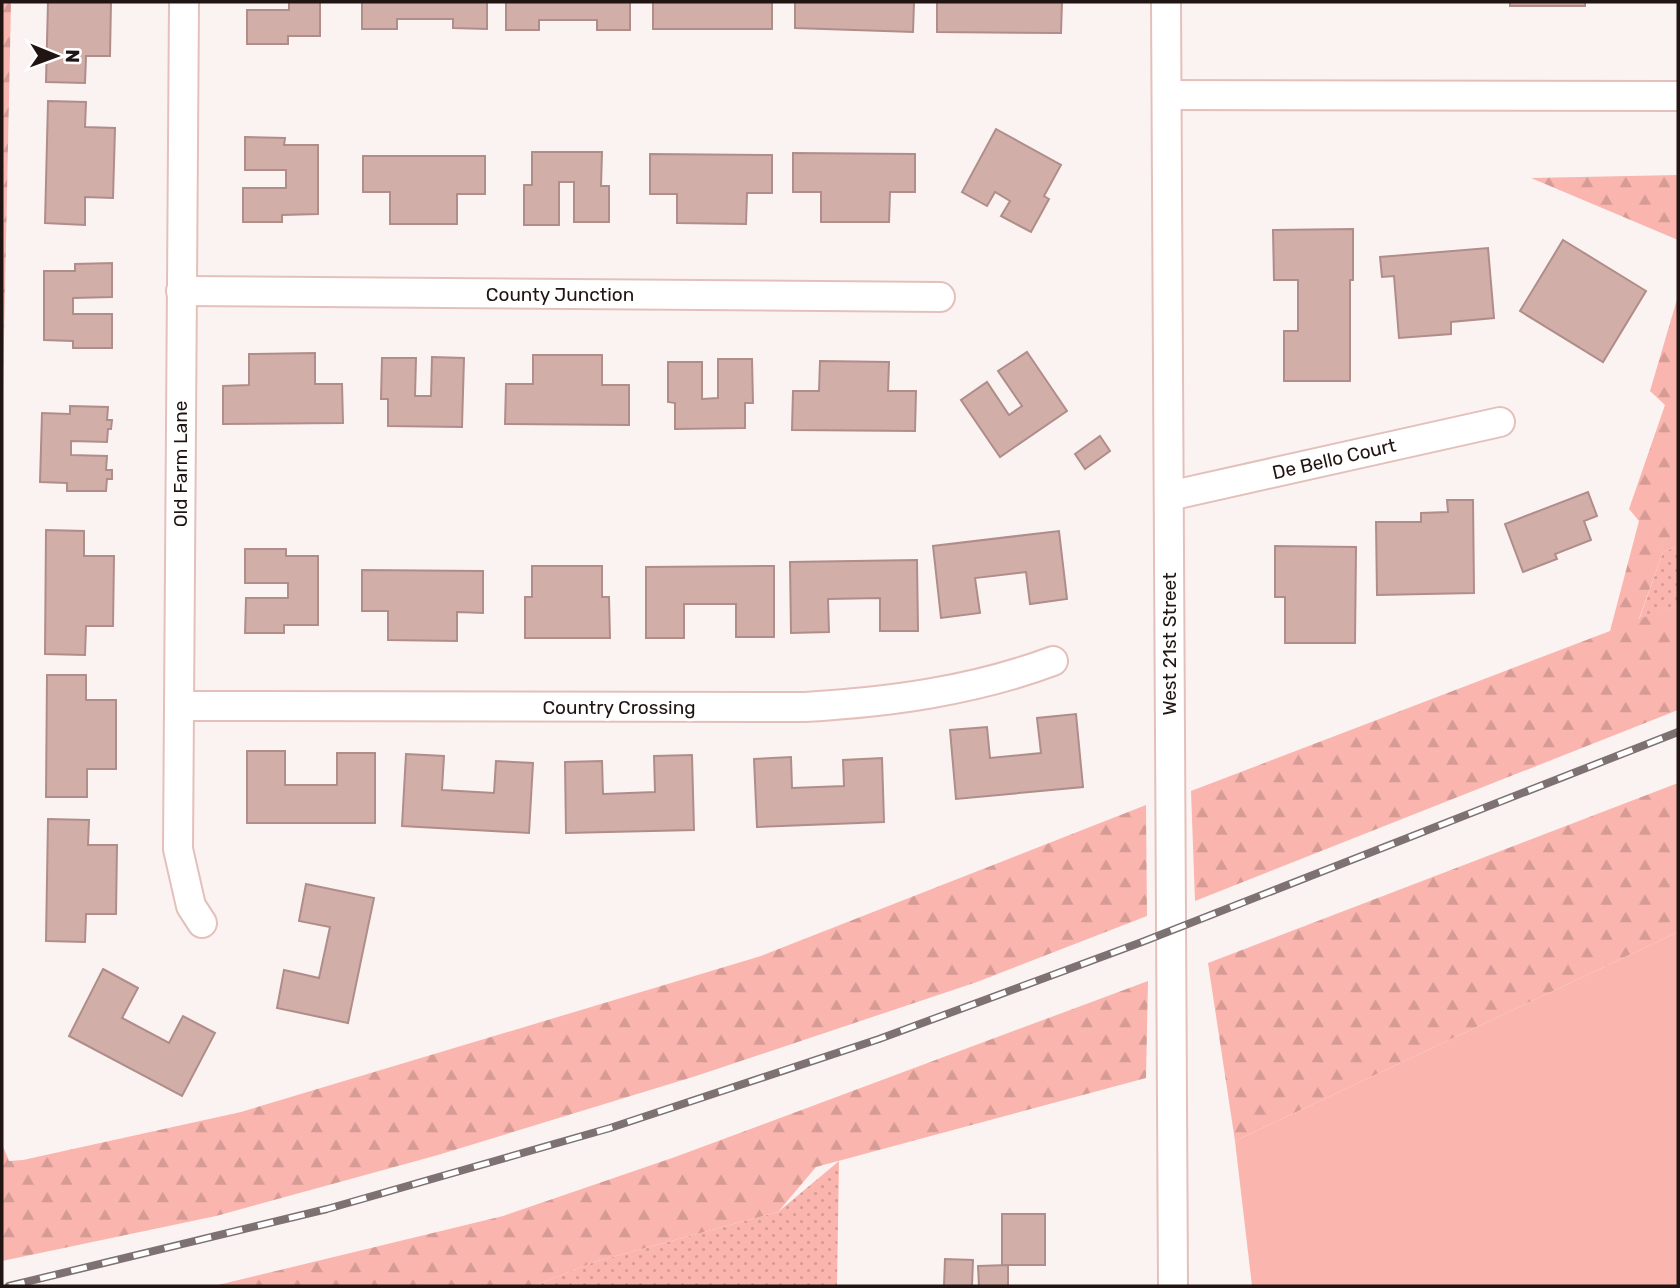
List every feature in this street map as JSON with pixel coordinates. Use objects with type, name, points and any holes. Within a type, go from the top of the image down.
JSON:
[{"type":"street","name":"Old Farm Lane","points":[[184,2],[178,849],[191,906],[202,923]]},
{"type":"street","name":"West 21st Street","points":[[1166,2],[1173,1286]]},
{"type":"street","points":[[1167,95],[1678,96]]},
{"type":"street","name":"County Junction","points":[[181,291],[940,297]]},
{"type":"street","name":"De Bello Court","points":[[1168,496],[1500,422]]},
{"type":"street","name":"Country Crossing","points":[[179,706],[805,707],[884,701],[939,692],[1004,677],[1053,661]]},
{"type":"green space","points":[[2,2],[11,2],[2,435]]},
{"type":"green space","points":[[1678,175],[1678,240],[1531,178]]},
{"type":"green space","points":[[1678,296],[1678,546],[1663,552],[1639,619],[1678,605],[1678,710],[1195,901],[1191,791],[1610,631],[1639,521],[1629,509],[1665,405],[1650,391]]},
{"type":"green space","points":[[1678,546],[1678,605],[1639,620],[1663,552]]},
{"type":"green space","points":[[1678,783],[1678,932],[1235,1141],[1208,963]]},
{"type":"green space","points":[[1146,805],[1147,916],[977,982],[696,1076],[438,1155],[216,1216],[2,1261],[2,1144],[9,1161],[23,1160],[241,1112],[761,956]]},
{"type":"green space","points":[[1678,932],[1678,1286],[1252,1286],[1235,1141]]},
{"type":"green space","points":[[1148,981],[1146,1078],[816,1167],[778,1212],[594,1262],[534,1286],[214,1286],[503,1216],[675,1157]]},
{"type":"green space","points":[[839,1161],[837,1286],[534,1286],[594,1262],[778,1212]]},
{"type":"building","points":[[48,2],[111,2],[110,56],[86,56],[85,83],[46,82]]},
{"type":"building","points":[[289,2],[320,2],[320,36],[288,36],[288,44],[247,44],[247,10],[289,10]]},
{"type":"building","points":[[362,2],[487,2],[487,29],[453,28],[453,19],[397,19],[397,29],[362,29]]},
{"type":"building","points":[[506,2],[630,2],[630,30],[597,30],[597,20],[539,20],[539,30],[506,30]]},
{"type":"building","points":[[653,2],[772,2],[772,29],[653,29]]},
{"type":"building","points":[[795,2],[914,2],[913,32],[795,28]]},
{"type":"building","points":[[937,2],[1062,2],[1061,33],[937,32]]},
{"type":"building","points":[[1510,2],[1585,2],[1585,6],[1510,6]]},
{"type":"building","points":[[48,101],[86,102],[85,127],[115,128],[113,198],[85,197],[85,225],[45,223]]},
{"type":"building","points":[[996,129],[1061,165],[1044,196],[1049,199],[1031,232],[1001,216],[1010,201],[995,192],[987,206],[962,192]]},
{"type":"building","points":[[245,137],[285,138],[284,145],[318,145],[318,214],[282,215],[282,222],[243,222],[243,188],[286,188],[286,170],[245,170]]},
{"type":"building","points":[[532,152],[602,152],[601,186],[609,186],[609,222],[574,222],[574,182],[559,182],[559,225],[524,225],[524,185],[532,185]]},
{"type":"building","points":[[793,153],[915,154],[915,192],[890,192],[889,222],[821,222],[821,192],[793,192]]},
{"type":"building","points":[[650,154],[772,155],[772,193],[747,193],[746,224],[677,223],[677,194],[650,194]]},
{"type":"building","points":[[363,156],[485,156],[485,194],[457,194],[457,224],[390,224],[390,192],[363,192]]},
{"type":"building","points":[[1353,229],[1350,381],[1284,381],[1284,331],[1298,331],[1298,280],[1274,280],[1273,230]]},
{"type":"building","points":[[1563,240],[1646,291],[1603,362],[1520,311]]},
{"type":"building","points":[[1488,248],[1494,318],[1451,322],[1451,334],[1399,338],[1394,276],[1382,277],[1380,257]]},
{"type":"building","points":[[112,263],[112,297],[73,298],[73,314],[112,314],[112,348],[73,348],[73,341],[44,340],[44,271],[75,271],[75,264]]},
{"type":"building","points":[[1027,352],[1067,411],[1000,457],[961,400],[987,382],[1009,415],[1022,406],[998,371]]},
{"type":"building","points":[[315,353],[315,384],[342,384],[343,423],[223,424],[223,386],[249,385],[249,354]]},
{"type":"building","points":[[533,355],[602,355],[602,385],[629,385],[629,425],[505,424],[506,384],[533,384]]},
{"type":"building","points":[[432,357],[464,358],[462,427],[388,426],[388,399],[381,399],[382,358],[416,358],[415,396],[431,396]]},
{"type":"building","points":[[718,359],[752,359],[753,403],[745,403],[745,428],[675,429],[675,403],[668,402],[668,362],[702,362],[702,399],[718,398]]},
{"type":"building","points":[[820,361],[889,362],[888,391],[916,391],[915,431],[792,430],[793,391],[819,391]]},
{"type":"building","points":[[70,406],[108,407],[107,420],[112,420],[107,442],[71,441],[71,455],[107,456],[106,470],[112,470],[112,479],[107,479],[106,491],[67,491],[67,483],[40,482],[42,413],[70,414]]},
{"type":"building","points":[[1100,436],[1110,451],[1085,469],[1075,454]]},
{"type":"building","points":[[1588,492],[1597,516],[1584,521],[1591,540],[1555,554],[1557,559],[1523,572],[1505,524]]},
{"type":"building","points":[[1447,500],[1473,500],[1474,593],[1377,595],[1376,522],[1421,522],[1421,513],[1448,512]]},
{"type":"building","points":[[46,530],[84,531],[84,556],[114,556],[113,626],[86,626],[85,655],[45,654]]},
{"type":"building","points":[[1059,531],[1067,599],[1030,604],[1026,572],[975,578],[980,613],[941,618],[933,546]]},
{"type":"building","points":[[1275,546],[1356,547],[1355,643],[1285,643],[1285,597],[1275,597]]},
{"type":"building","points":[[245,549],[286,549],[286,556],[318,556],[318,625],[284,625],[284,633],[245,633],[246,598],[288,598],[288,583],[245,583]]},
{"type":"building","points":[[917,560],[918,631],[880,631],[880,598],[828,599],[829,632],[791,633],[790,562]]},
{"type":"building","points":[[532,566],[602,566],[602,597],[609,597],[610,638],[525,638],[525,597],[532,597]]},
{"type":"building","points":[[774,566],[774,637],[736,637],[736,604],[684,604],[684,638],[646,638],[646,567]]},
{"type":"building","points":[[362,570],[483,571],[483,613],[457,612],[457,641],[388,640],[388,611],[362,611]]},
{"type":"building","points":[[47,675],[86,675],[86,700],[116,700],[116,769],[87,769],[87,797],[46,797]]},
{"type":"building","points":[[1076,714],[1083,787],[956,799],[950,730],[987,727],[990,758],[1041,753],[1037,718]]},
{"type":"building","points":[[247,751],[285,751],[285,785],[337,785],[337,753],[375,753],[375,823],[247,823]]},
{"type":"building","points":[[406,754],[444,756],[442,790],[494,793],[496,761],[533,763],[529,833],[402,826]]},
{"type":"building","points":[[692,755],[694,830],[566,833],[565,762],[602,761],[603,794],[655,792],[654,756]]},
{"type":"building","points":[[791,757],[792,788],[844,786],[843,760],[882,758],[884,822],[757,827],[754,759]]},
{"type":"building","points":[[48,819],[89,820],[88,845],[117,845],[116,914],[86,914],[85,942],[46,941]]},
{"type":"building","points":[[306,884],[374,898],[348,1023],[277,1008],[284,970],[319,978],[330,927],[299,921]]},
{"type":"building","points":[[103,969],[138,988],[122,1018],[169,1043],[183,1016],[215,1033],[182,1096],[69,1036]]},
{"type":"building","points":[[1002,1214],[1045,1214],[1045,1265],[1002,1265]]},
{"type":"building","points":[[945,1259],[973,1260],[972,1286],[944,1286]]},
{"type":"building","points":[[1008,1265],[1008,1286],[979,1286],[978,1266]]},
{"type":"railway","points":[[9,1286],[327,1209],[610,1128],[879,1039],[1142,942],[1678,732]]}]
